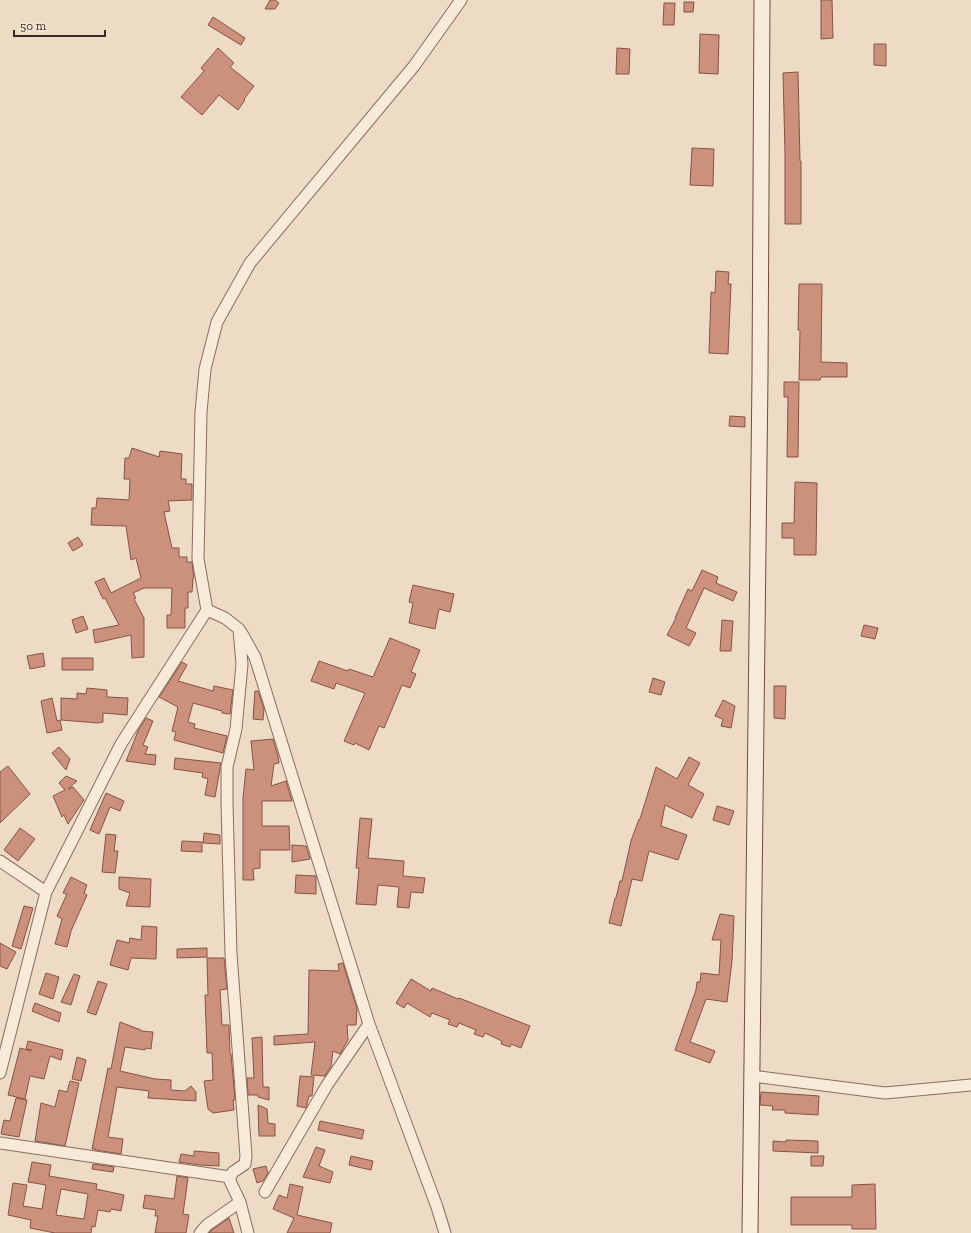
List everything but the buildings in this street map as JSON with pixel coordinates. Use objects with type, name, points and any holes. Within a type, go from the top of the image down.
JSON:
[{"type":"main road","points":[[750,1233],[760,368],[762,0]]},
{"type":"street","points":[[0,1073],[46,892],[121,744],[207,610],[198,559],[202,412],[205,369],[217,322],[250,263],[414,66],[461,0]]},
{"type":"street","points":[[207,610],[225,618],[239,629],[255,657],[369,1024],[437,1207],[445,1233]]},
{"type":"street","points":[[239,629],[242,664],[236,729],[228,767],[227,803],[231,954],[246,1156],[245,1164],[233,1172],[230,1177],[230,1181],[240,1202],[248,1233]]},
{"type":"street","points":[[0,861],[46,892]]},
{"type":"street","points":[[265,1192],[324,1090],[369,1024]]},
{"type":"street","points":[[752,1076],[885,1093],[971,1085]]},
{"type":"street","points":[[0,1143],[230,1177]]},
{"type":"street","points":[[200,1233],[207,1225],[240,1202]]}]
